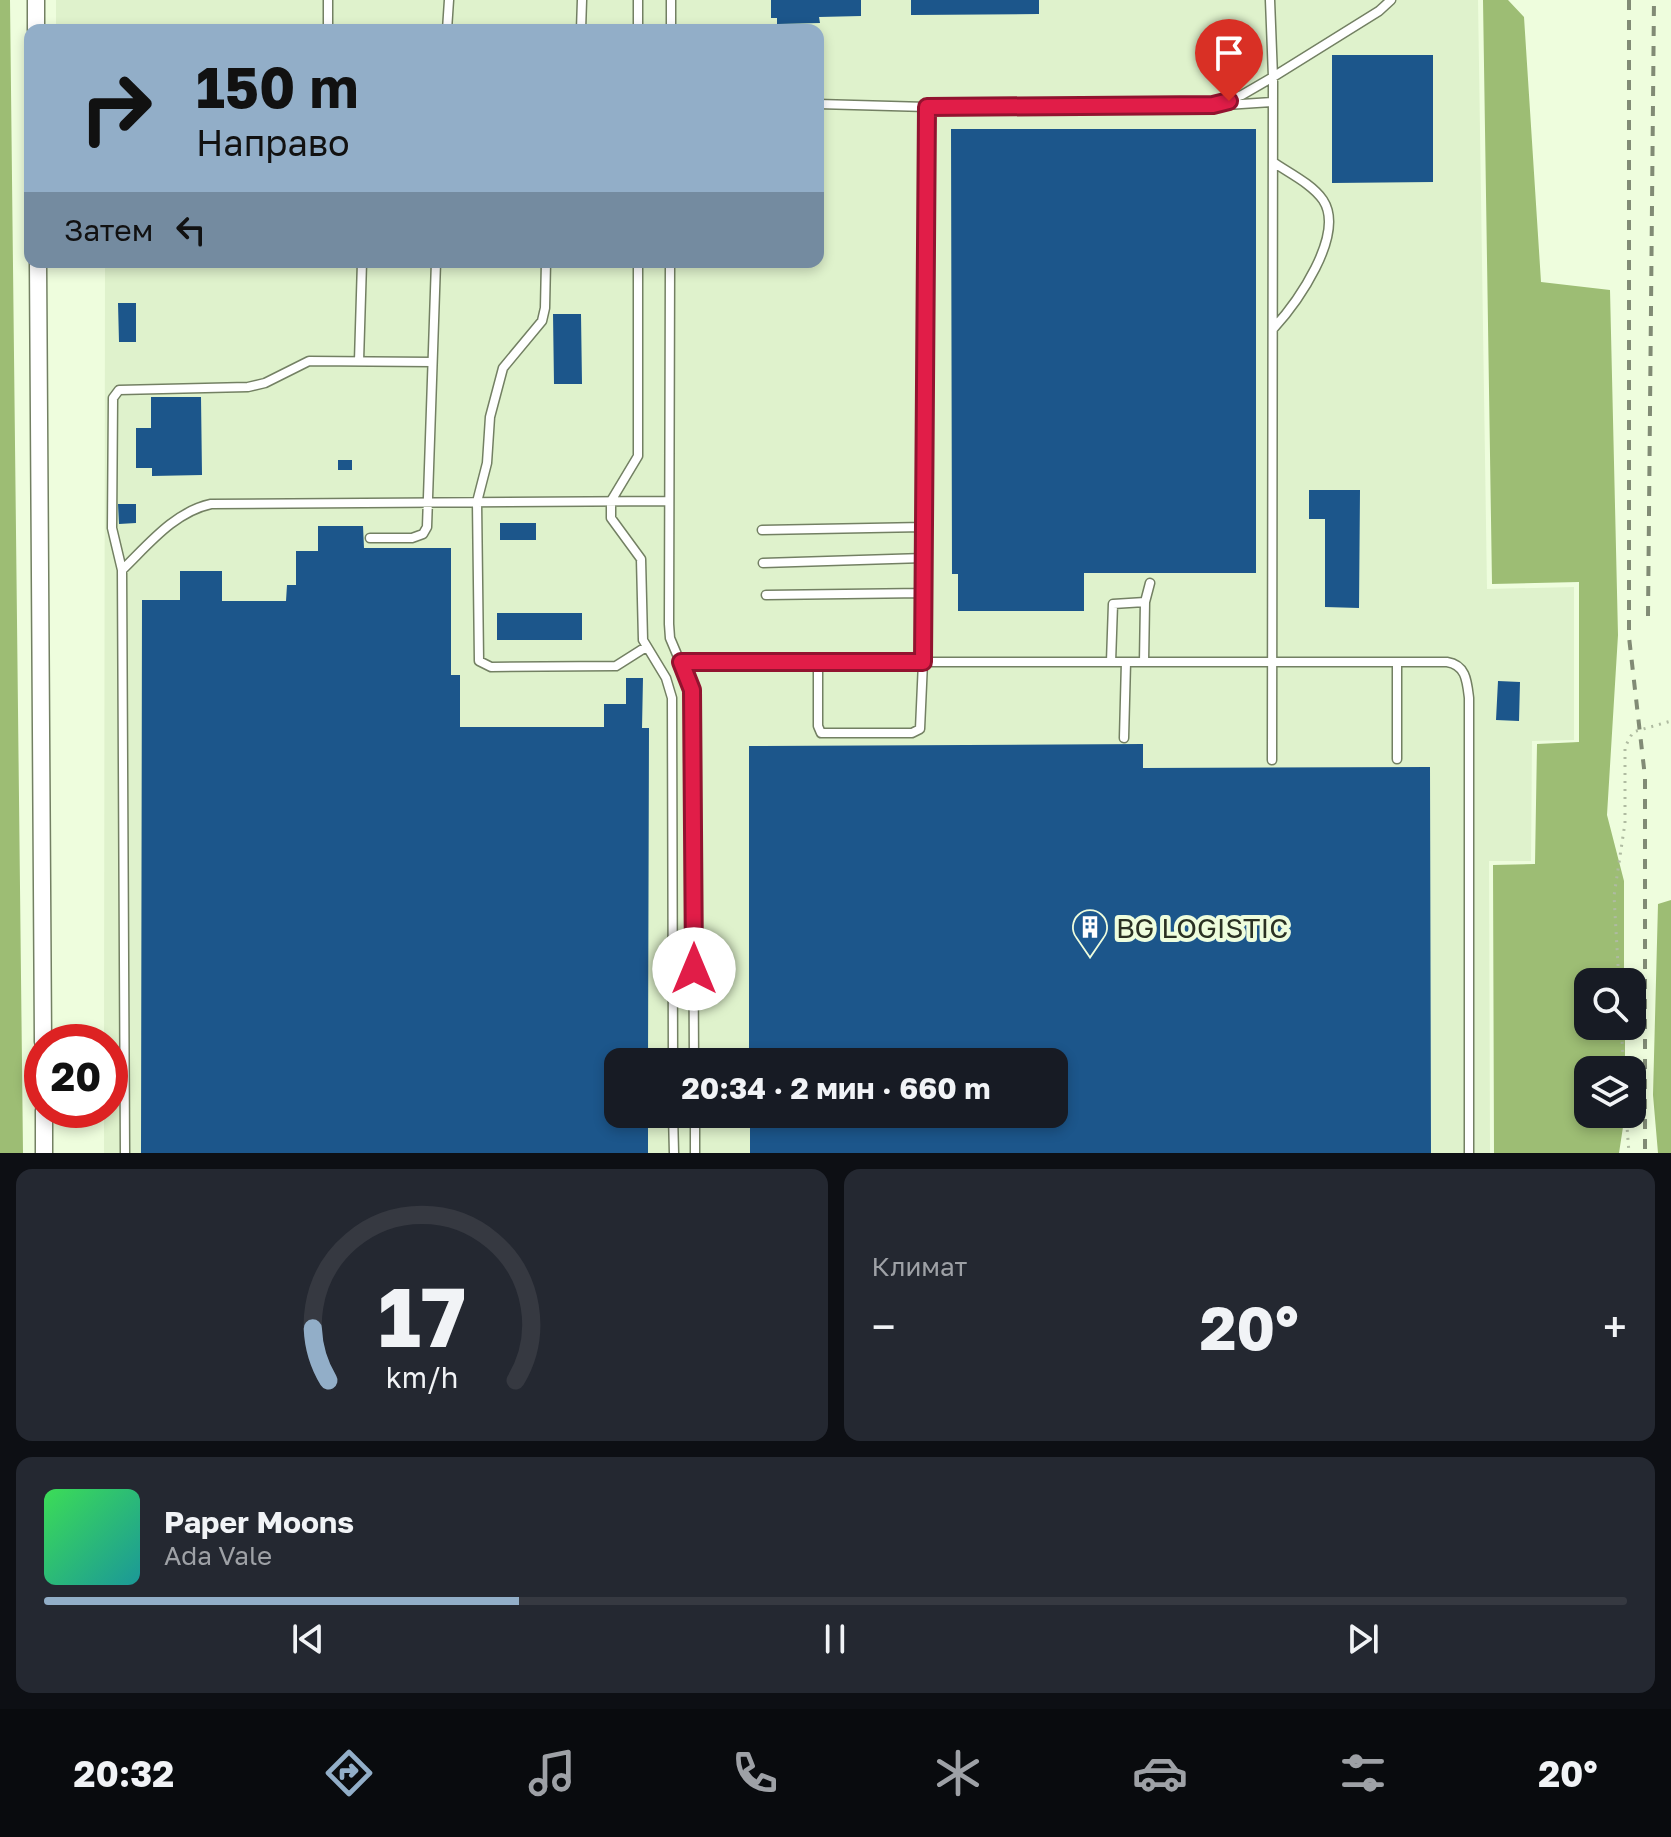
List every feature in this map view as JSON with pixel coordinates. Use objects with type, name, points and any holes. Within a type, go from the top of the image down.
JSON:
[{"type":"street","points":[[36,0],[36,24]]},
{"type":"street","points":[[38,268],[43,1024]]},
{"type":"street","points":[[44,1128],[44,1153]]},
{"type":"lane","points":[[328,0],[328,24]]},
{"type":"lane","points":[[447,24],[449,0]]},
{"type":"lane","points":[[581,24],[582,0]]},
{"type":"lane","points":[[638,0],[638,24]]},
{"type":"lane","points":[[671,0],[671,24]]},
{"type":"lane","points":[[1270,0],[1273,77],[1272,760]]},
{"type":"lane","points":[[1213,105],[1242,95],[1273,77],[1379,11],[1391,0]]},
{"type":"lane","points":[[824,104],[927,107],[1273,102]]},
{"type":"lane","points":[[818,662],[818,726],[821,733],[912,733],[920,729],[924,593],[927,107]]},
{"type":"lane","points":[[1273,162],[1325,202],[1329,229],[1306,284],[1273,329]]},
{"type":"lane","points":[[359,361],[362,268]]},
{"type":"lane","points":[[370,538],[412,538],[423,534],[427,527],[436,268]]},
{"type":"lane","points":[[546,268],[542,321],[503,368],[495,392],[487,463],[477,502],[478,655],[482,664],[616,666],[646,647]]},
{"type":"lane","points":[[638,268],[638,456],[611,501],[613,522],[641,559],[642,633],[646,647],[666,678],[672,698],[673,1048]]},
{"type":"lane","points":[[670,268],[669,624],[670,638],[692,690],[694,1048]]},
{"type":"lane","points":[[125,1153],[122,570],[112,528],[113,398],[116,392],[123,389],[248,387],[265,383],[309,361],[432,362]]},
{"type":"lane","points":[[122,570],[169,525],[197,507],[211,504],[669,501]]},
{"type":"lane","points":[[762,530],[924,527]]},
{"type":"lane","points":[[763,563],[924,558]]},
{"type":"lane","points":[[1144,662],[1145,602],[1150,583]]},
{"type":"lane","points":[[766,595],[924,593]]},
{"type":"lane","points":[[1111,662],[1113,604],[1145,602]]},
{"type":"lane","points":[[681,662],[1454,663],[1463,671],[1468,685],[1469,1153]]},
{"type":"lane","points":[[1124,738],[1126,662]]},
{"type":"lane","points":[[1397,662],[1397,759]]},
{"type":"lane","points":[[673,1128],[674,1153]]},
{"type":"lane","points":[[695,1128],[695,1153]]},
{"type":"path","points":[[1618,968],[1614,896],[1625,823],[1625,747],[1633,732],[1671,721]]},
{"type":"path","points":[[1627,1128],[1629,1153]]},
{"type":"shaded area","points":[[56,0],[1478,0],[1487,589],[1574,587],[1574,740],[1532,741],[1531,861],[1489,861],[1490,1153],[104,1153],[104,1128],[128,1128],[128,1024],[104,1024],[105,268],[824,268],[824,24],[56,24]]},
{"type":"green space","points":[[0,0],[10,0],[23,1153],[0,1153]]},
{"type":"green space","points":[[1483,0],[1508,0],[1524,17],[1541,282],[1610,290],[1618,635],[1607,815],[1624,881],[1624,968],[1574,968],[1574,1040],[1625,1040],[1625,1056],[1574,1056],[1574,1128],[1623,1128],[1619,1153],[1494,1153],[1493,865],[1535,864],[1537,744],[1579,742],[1579,582],[1492,584]]},
{"type":"green space","points":[[1671,900],[1671,1153],[1658,1153],[1653,1095],[1658,904]]},
{"type":"building","points":[[771,0],[861,0],[861,16],[819,17],[820,23],[777,24],[777,18],[771,18]]},
{"type":"building","points":[[911,0],[1039,0],[1039,14],[911,15]]},
{"type":"building","points":[[1332,55],[1433,55],[1433,182],[1332,183]]},
{"type":"building","points":[[951,129],[1256,129],[1256,573],[1084,573],[1084,611],[958,611],[958,574],[952,574]]},
{"type":"building","points":[[118,303],[136,303],[136,342],[119,342]]},
{"type":"building","points":[[553,314],[581,314],[582,384],[554,384]]},
{"type":"building","points":[[151,397],[201,397],[202,475],[152,476],[152,468],[136,468],[136,428],[151,428]]},
{"type":"building","points":[[338,460],[352,460],[352,470],[338,470]]},
{"type":"building","points":[[1309,490],[1360,490],[1359,608],[1325,607],[1325,519],[1309,519]]},
{"type":"building","points":[[118,504],[136,504],[136,523],[119,524]]},
{"type":"building","points":[[500,523],[536,523],[536,540],[500,540]]},
{"type":"building","points":[[318,526],[363,526],[364,548],[451,548],[451,675],[460,675],[460,727],[604,727],[604,704],[626,704],[626,678],[643,678],[642,728],[649,728],[648,1048],[604,1048],[604,1128],[648,1128],[648,1153],[141,1153],[142,600],[180,600],[180,571],[222,571],[222,601],[286,601],[287,585],[296,585],[296,551],[318,551]]},
{"type":"building","points":[[497,613],[582,613],[582,640],[497,640]]},
{"type":"building","points":[[1498,681],[1520,682],[1519,721],[1496,720]]},
{"type":"building","name":"BG LOGISTIC","points":[[1143,744],[1143,768],[1430,767],[1431,1153],[750,1153],[750,1128],[1068,1128],[1068,1048],[749,1048],[749,746]]},
{"type":"railway","points":[[1629,0],[1629,637],[1645,777],[1645,1153]]},
{"type":"railway","points":[[1648,616],[1654,0]]},
{"type":"place","name":"BG LOGISTIC","points":[[1090,958]]},
{"type":"route","points":[[694,969],[692,690],[681,662],[923,662],[927,107],[1213,105],[1229,101]]}]
